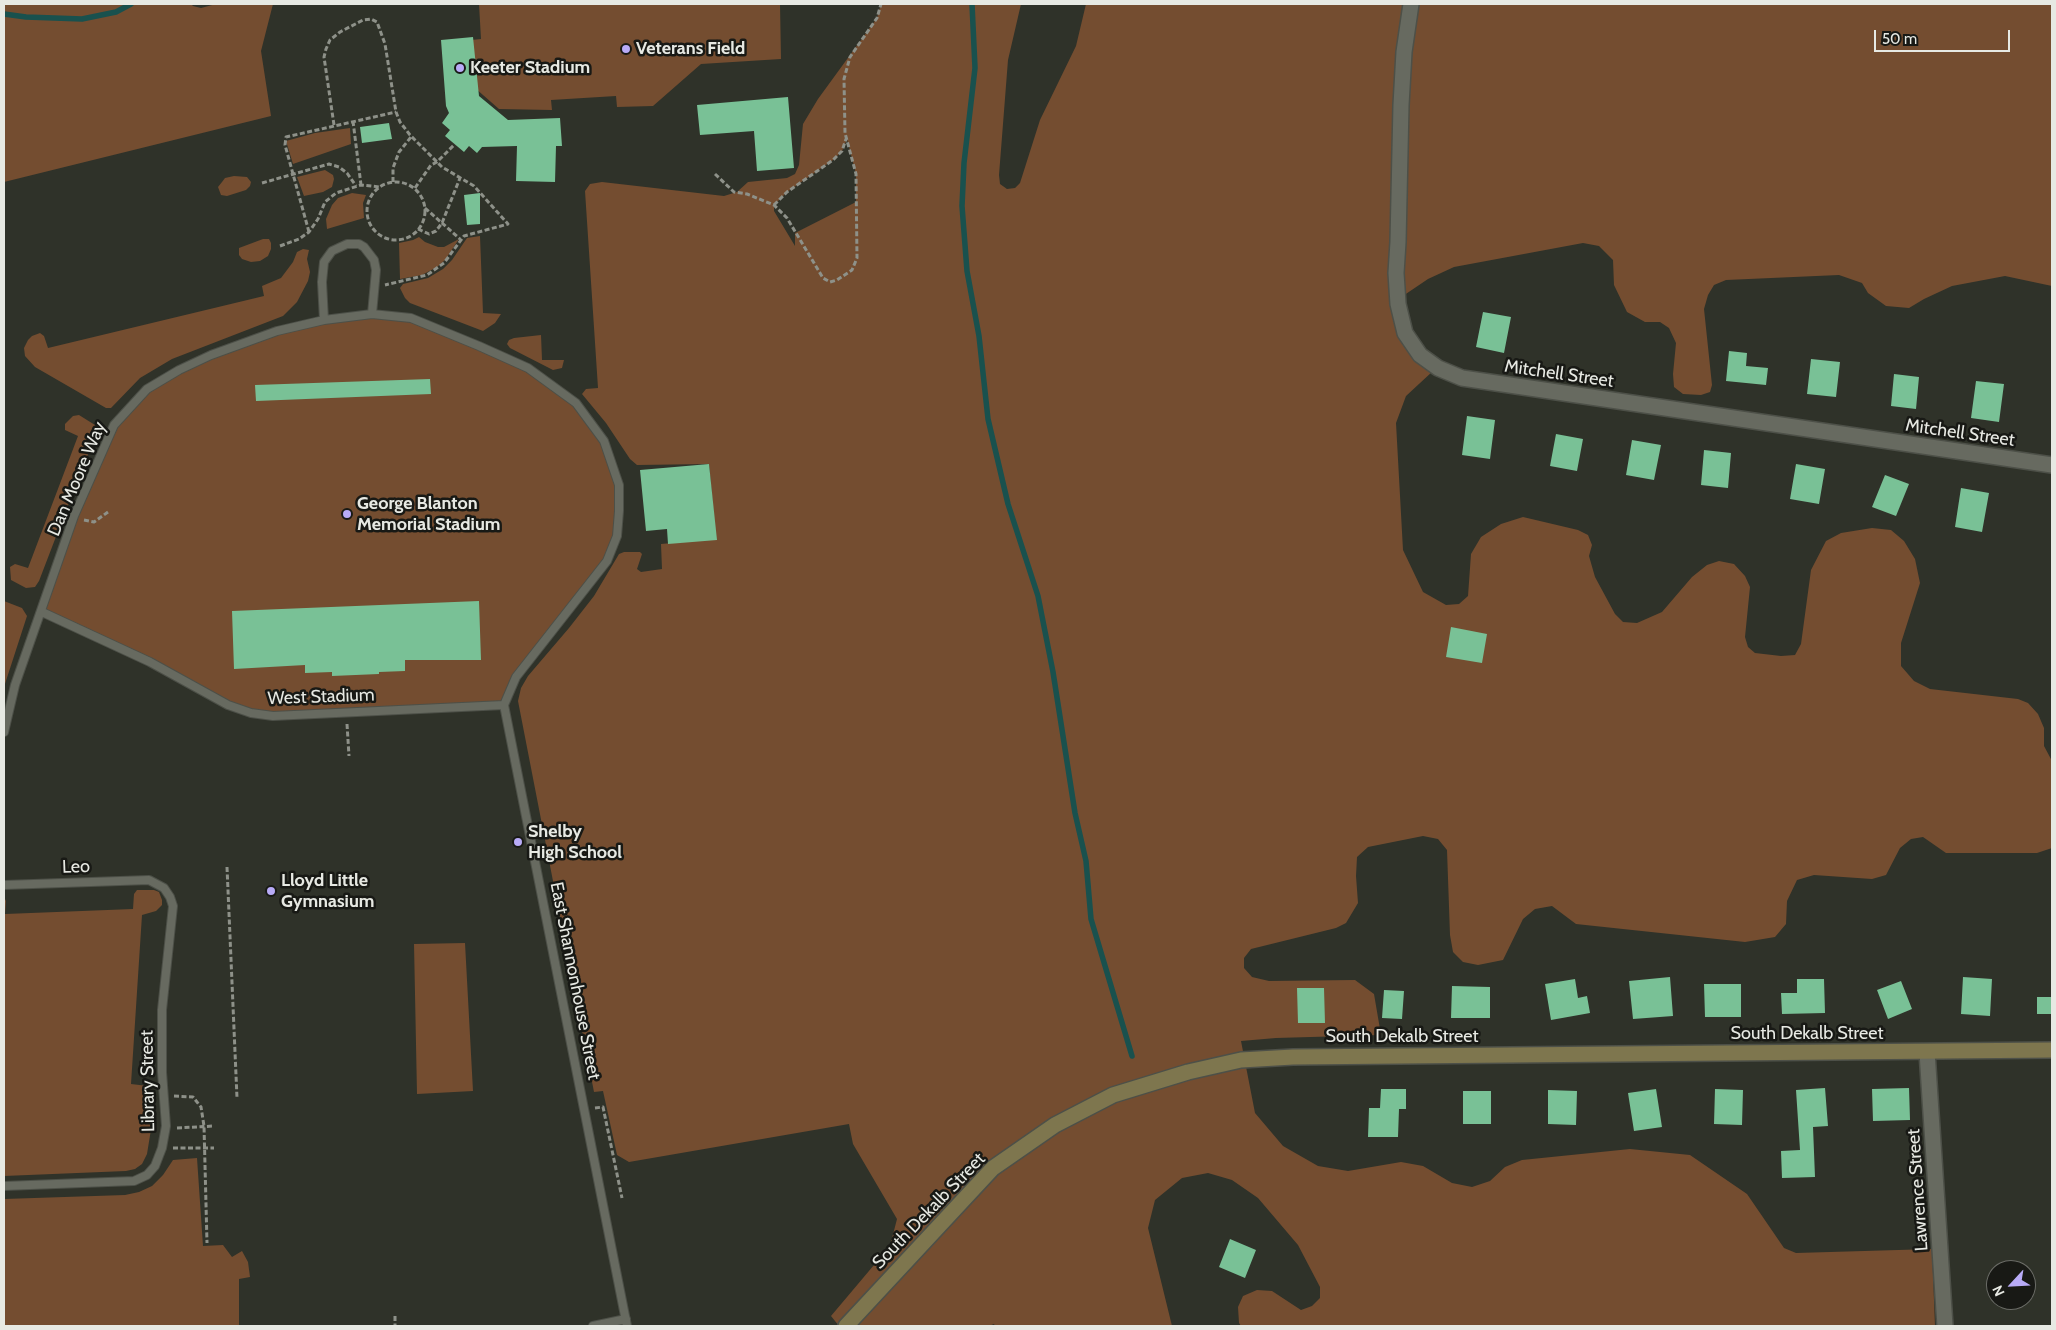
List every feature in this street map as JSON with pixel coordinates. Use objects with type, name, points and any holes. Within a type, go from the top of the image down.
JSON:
[{"type":"main road","name":"South Dekalb Street","points":[[846,1326],[994,1168],[1055,1125],[1113,1095],[1188,1072],[1241,1060],[1293,1057],[2052,1050]]},
{"type":"street","name":"Mitchell Street","points":[[1411,4],[1404,52],[1401,96],[1396,273],[1398,304],[1405,333],[1420,356],[1438,368],[1462,378],[2052,465]]},
{"type":"street","name":"Lawrence Street","points":[[1927,1052],[1945,1326]]},
{"type":"lane","points":[[324,320],[322,282],[324,262],[327,256],[338,246],[347,244],[364,247],[374,260],[376,270],[372,314],[410,318],[528,368],[576,403],[604,441],[619,484],[617,536],[607,561],[516,677],[504,705]]},
{"type":"lane","name":"Dan Moore Way","points":[[4,732],[14,685],[42,612],[74,516],[114,425],[147,389],[179,370],[211,355],[277,331],[324,320],[372,314]]},
{"type":"lane","name":"West Stadium","points":[[42,612],[150,662],[228,705],[251,713],[273,716],[504,705]]},
{"type":"lane","name":"East Shannonhouse Street","points":[[504,705],[626,1322]]},
{"type":"lane","name":"Leo","points":[[4,885],[149,880]]},
{"type":"lane","name":"Library Street","points":[[4,1186],[134,1181],[148,1175],[154,1166],[162,1148],[166,1129],[162,1072],[162,1010],[172,906],[170,897],[164,888],[149,880]]},
{"type":"lane","points":[[593,1326],[626,1322]]},
{"type":"path","points":[[715,174],[734,192],[747,194],[774,205],[787,218],[823,278],[830,282],[837,280],[852,270],[857,258],[856,174],[846,138],[844,79],[850,57],[877,18],[881,4]]},
{"type":"path","points":[[334,125],[324,57],[326,49],[330,40],[340,32],[363,20],[371,19],[377,22],[384,44],[396,112],[400,122],[411,137],[437,162],[474,186],[508,224],[464,236],[444,263],[427,275],[375,287]]},
{"type":"path","points":[[309,232],[285,145],[286,137],[396,112]]},
{"type":"path","points":[[353,121],[361,185]]},
{"type":"path","points":[[393,182],[393,168],[399,152],[411,137]]},
{"type":"path","points":[[774,205],[787,192],[833,160],[842,151],[846,138]]},
{"type":"path","points":[[414,188],[430,165],[437,162],[455,144]]},
{"type":"path","points":[[262,183],[329,164],[339,167],[348,174],[356,186]]},
{"type":"path","points":[[418,229],[433,234],[442,223],[460,178]]},
{"type":"path","points":[[393,182],[406,183],[421,195],[425,208],[424,220],[418,229],[407,238],[398,240],[388,238],[379,234],[372,227],[369,219],[369,201],[380,187],[393,182]]},
{"type":"path","points":[[280,246],[299,239],[309,232],[316,223],[322,206],[329,197],[343,190],[361,185],[372,184],[380,187]]},
{"type":"path","points":[[425,208],[460,239]]},
{"type":"path","points":[[74,516],[88,522],[94,522],[108,512]]},
{"type":"path","points":[[346,712],[349,756]]},
{"type":"path","points":[[227,867],[237,1098]]},
{"type":"path","points":[[164,1096],[188,1096],[196,1100],[201,1107],[205,1148],[207,1243]]},
{"type":"path","points":[[585,1110],[603,1107],[622,1198]]},
{"type":"path","points":[[166,1129],[214,1126]]},
{"type":"path","points":[[162,1148],[214,1148]]},
{"type":"path","points":[[395,1316],[395,1326]]},
{"type":"shaded area","points":[[4,4],[191,4],[201,8],[216,4],[273,4],[261,51],[271,116],[4,182]]},
{"type":"shaded area","name":"Veterans Field","points":[[479,4],[780,4],[781,59],[701,64],[653,106],[617,107],[616,96],[551,100],[552,110],[499,109],[475,88],[471,40],[481,39]]},
{"type":"shaded area","points":[[881,4],[1021,4],[1008,60],[999,175],[1000,184],[1007,189],[1015,188],[1020,183],[1040,120],[1076,46],[1086,4],[2052,4],[2052,286],[2005,276],[1952,286],[1909,308],[1886,306],[1868,293],[1862,283],[1839,275],[1726,280],[1714,285],[1708,295],[1704,309],[1712,385],[1710,392],[1701,395],[1683,394],[1674,387],[1673,374],[1676,343],[1669,328],[1660,322],[1645,322],[1627,312],[1614,285],[1613,260],[1599,246],[1583,243],[1454,267],[1428,279],[1394,302],[1433,371],[1406,396],[1396,423],[1403,550],[1423,592],[1446,605],[1459,604],[1468,596],[1471,554],[1481,537],[1501,524],[1523,517],[1578,530],[1588,535],[1592,545],[1589,556],[1595,577],[1615,614],[1623,622],[1637,623],[1662,612],[1692,577],[1707,565],[1719,561],[1734,564],[1745,576],[1750,587],[1745,637],[1748,647],[1755,653],[1781,656],[1795,655],[1801,644],[1811,570],[1826,541],[1841,533],[1872,528],[1891,530],[1904,541],[1915,559],[1920,583],[1901,643],[1901,666],[1914,681],[1930,689],[2018,699],[2028,703],[2038,714],[2044,728],[2044,746],[2052,761],[2052,848],[2037,853],[1946,853],[1923,837],[1911,839],[1900,848],[1886,875],[1872,879],[1814,875],[1797,880],[1787,901],[1786,924],[1775,937],[1745,942],[1576,924],[1552,906],[1535,909],[1523,919],[1503,960],[1478,965],[1463,962],[1453,952],[1450,935],[1447,850],[1438,839],[1423,836],[1368,847],[1357,857],[1358,903],[1346,923],[1336,928],[1251,949],[1244,958],[1244,968],[1252,977],[1269,981],[1355,980],[1374,994],[1381,1035],[1241,1041],[1255,1113],[1283,1146],[1318,1166],[1348,1171],[1401,1162],[1423,1166],[1452,1183],[1472,1187],[1490,1181],[1505,1167],[1522,1160],[1630,1149],[1690,1155],[1747,1194],[1784,1248],[1796,1253],[1932,1249],[1935,1326],[1241,1326],[1239,1323],[1238,1307],[1243,1296],[1257,1290],[1272,1291],[1301,1310],[1312,1306],[1320,1298],[1320,1287],[1298,1245],[1258,1198],[1232,1180],[1208,1173],[1182,1178],[1155,1200],[1148,1228],[1172,1326],[995,1326],[994,1324],[989,1326],[839,1326],[831,1316],[890,1246],[897,1219],[853,1144],[849,1124],[629,1162],[617,1155],[603,1091],[594,1092],[518,701],[521,688],[528,676],[594,596],[619,554],[624,552],[640,552],[642,554],[637,569],[641,572],[662,569],[661,544],[716,539],[709,464],[637,465],[630,459],[606,423],[582,394],[586,389],[598,388],[585,191],[590,184],[602,182],[724,196],[737,192],[748,182],[787,178],[795,174],[799,165],[803,124],[818,99],[877,18]],"holes":[[[847,139],[856,174],[856,202],[795,233],[795,246],[774,211],[774,205],[787,192],[833,160],[842,151]]]},
{"type":"shaded area","points":[[350,128],[351,144],[293,164],[286,141],[315,133]]},
{"type":"shaded area","points":[[325,170],[333,175],[332,187],[323,192],[304,196],[297,177]]},
{"type":"shaded area","points":[[234,176],[247,177],[251,182],[250,186],[246,190],[227,196],[221,195],[218,187],[225,178]]},
{"type":"shaded area","points":[[352,193],[366,195],[363,203],[364,218],[327,229],[326,219],[332,205],[338,198]]},
{"type":"shaded area","points":[[480,236],[483,313],[501,314],[495,323],[483,331],[410,303],[405,298],[400,288],[403,284],[428,278],[443,269],[452,260],[467,238]]},
{"type":"shaded area","points":[[419,237],[425,242],[438,247],[444,247],[459,239],[445,260],[437,267],[422,275],[400,279],[399,243]]},
{"type":"shaded area","points":[[263,239],[269,239],[271,243],[268,256],[260,261],[251,262],[242,259],[239,255],[239,248]]},
{"type":"shaded area","points":[[303,249],[309,250],[307,259],[310,272],[308,281],[297,302],[283,316],[172,359],[140,378],[111,408],[106,408],[35,367],[25,356],[24,348],[28,340],[40,333],[44,336],[48,348],[264,296],[262,286],[281,278],[293,262],[297,252]]},
{"type":"shaded area","name":"George Blanton Memorial Stadium","points":[[372,314],[411,318],[528,368],[576,403],[604,441],[619,485],[619,511],[607,561],[516,677],[504,705],[251,713],[42,612],[74,516],[114,425],[147,389],[179,370],[277,331]]},
{"type":"shaded area","points":[[541,335],[542,360],[564,360],[562,368],[553,370],[510,348],[507,344],[509,340],[514,338]]},
{"type":"shaded area","points":[[79,415],[95,425],[99,431],[85,461],[39,581],[35,587],[26,588],[11,580],[10,567],[15,564],[28,568],[78,436],[65,430],[65,424],[73,416]]},
{"type":"shaded area","points":[[4,601],[22,608],[27,616],[4,687]]},
{"type":"shaded area","points":[[137,890],[154,890],[159,892],[162,900],[162,905],[156,911],[142,915],[131,1084],[148,1086],[151,1095],[153,1117],[147,1154],[142,1164],[135,1169],[126,1171],[4,1176],[4,897],[6,901],[5,914],[133,909],[134,894]]},
{"type":"shaded area","points":[[465,943],[473,1091],[417,1094],[414,944]]},
{"type":"shaded area","points":[[197,1158],[203,1246],[223,1245],[232,1257],[242,1251],[248,1262],[250,1277],[239,1279],[239,1326],[4,1326],[4,1199],[125,1195],[139,1192],[152,1186],[163,1175],[173,1160]]},
{"type":"building","name":"Keeter Stadium","points":[[473,37],[479,96],[508,120],[560,118],[562,146],[556,146],[555,182],[516,181],[517,146],[482,147],[477,153],[469,146],[464,152],[445,136],[450,130],[442,123],[449,113],[446,106],[441,40]]},
{"type":"building","points":[[788,97],[794,168],[757,171],[754,131],[700,135],[697,105]]},
{"type":"building","points":[[389,123],[392,139],[362,143],[360,127]]},
{"type":"building","points":[[480,193],[480,224],[467,225],[464,195]]},
{"type":"building","points":[[1483,312],[1511,317],[1504,353],[1476,347]]},
{"type":"building","points":[[1729,351],[1747,353],[1746,366],[1768,368],[1766,385],[1726,381]]},
{"type":"building","points":[[1811,359],[1840,362],[1836,397],[1807,394]]},
{"type":"building","points":[[1894,374],[1919,377],[1916,409],[1891,406]]},
{"type":"building","points":[[430,379],[431,394],[256,401],[255,385]]},
{"type":"building","points":[[1976,381],[2004,384],[1999,422],[1971,418]]},
{"type":"building","points":[[1467,416],[1495,420],[1490,459],[1462,455]]},
{"type":"building","points":[[1556,434],[1583,439],[1577,471],[1550,466]]},
{"type":"building","points":[[1632,440],[1661,445],[1654,480],[1626,475]]},
{"type":"building","points":[[1704,450],[1731,453],[1728,488],[1701,485]]},
{"type":"building","points":[[709,464],[717,540],[668,544],[667,529],[646,531],[640,470]]},
{"type":"building","points":[[1796,464],[1825,469],[1819,504],[1790,499]]},
{"type":"building","points":[[1885,475],[1909,484],[1896,516],[1872,507]]},
{"type":"building","points":[[1961,488],[1989,493],[1982,532],[1955,527]]},
{"type":"building","points":[[479,601],[481,660],[405,660],[405,671],[332,676],[332,672],[305,673],[305,665],[234,669],[232,611]]},
{"type":"building","points":[[1451,627],[1487,634],[1482,663],[1446,657]]},
{"type":"building","points":[[1670,977],[1673,1016],[1633,1019],[1629,981]]},
{"type":"building","points":[[1963,977],[1992,979],[1990,1016],[1961,1014]]},
{"type":"building","points":[[1575,979],[1578,998],[1587,996],[1590,1013],[1551,1020],[1545,984]]},
{"type":"building","points":[[1797,979],[1824,979],[1825,1013],[1782,1014],[1781,993],[1797,993]]},
{"type":"building","points":[[1901,981],[1912,1009],[1888,1019],[1877,990]]},
{"type":"building","points":[[1704,984],[1741,984],[1741,1017],[1705,1017]]},
{"type":"building","points":[[1452,986],[1490,987],[1490,1018],[1451,1018]]},
{"type":"building","points":[[1297,988],[1324,988],[1325,1023],[1298,1023]]},
{"type":"building","points":[[1384,990],[1404,991],[1402,1019],[1382,1018]]},
{"type":"building","points":[[2037,997],[2052,997],[2052,1014],[2037,1014]]},
{"type":"building","points":[[1825,1088],[1828,1126],[1813,1127],[1815,1177],[1782,1178],[1781,1151],[1800,1150],[1796,1090]]},
{"type":"building","points":[[1909,1088],[1910,1120],[1873,1121],[1872,1089]]},
{"type":"building","points":[[1381,1089],[1406,1089],[1406,1109],[1399,1109],[1398,1137],[1368,1137],[1369,1108],[1380,1108]]},
{"type":"building","points":[[1656,1089],[1662,1127],[1634,1131],[1628,1093]]},
{"type":"building","points":[[1715,1089],[1743,1090],[1742,1125],[1714,1124]]},
{"type":"building","points":[[1548,1090],[1577,1091],[1576,1125],[1548,1124]]},
{"type":"building","points":[[1463,1091],[1491,1091],[1491,1124],[1463,1124]]},
{"type":"building","points":[[1230,1239],[1256,1250],[1245,1278],[1219,1267]]},
{"type":"waterway","points":[[4,14],[26,17],[82,19],[116,12],[131,4]]},
{"type":"waterway","points":[[972,4],[975,68],[964,163],[962,206],[967,271],[979,336],[988,419],[1008,504],[1038,596],[1053,672],[1075,813],[1086,861],[1091,919],[1132,1056]]},
{"type":"place","name":"Veterans Field","points":[[626,49]]},
{"type":"place","name":"Keeter Stadium","points":[[460,68]]},
{"type":"place","name":"George Blanton Memorial Stadium","points":[[347,514]]},
{"type":"place","name":"Shelby High School","points":[[518,842]]},
{"type":"place","name":"Lloyd Little Gymnasium","points":[[271,891]]}]
